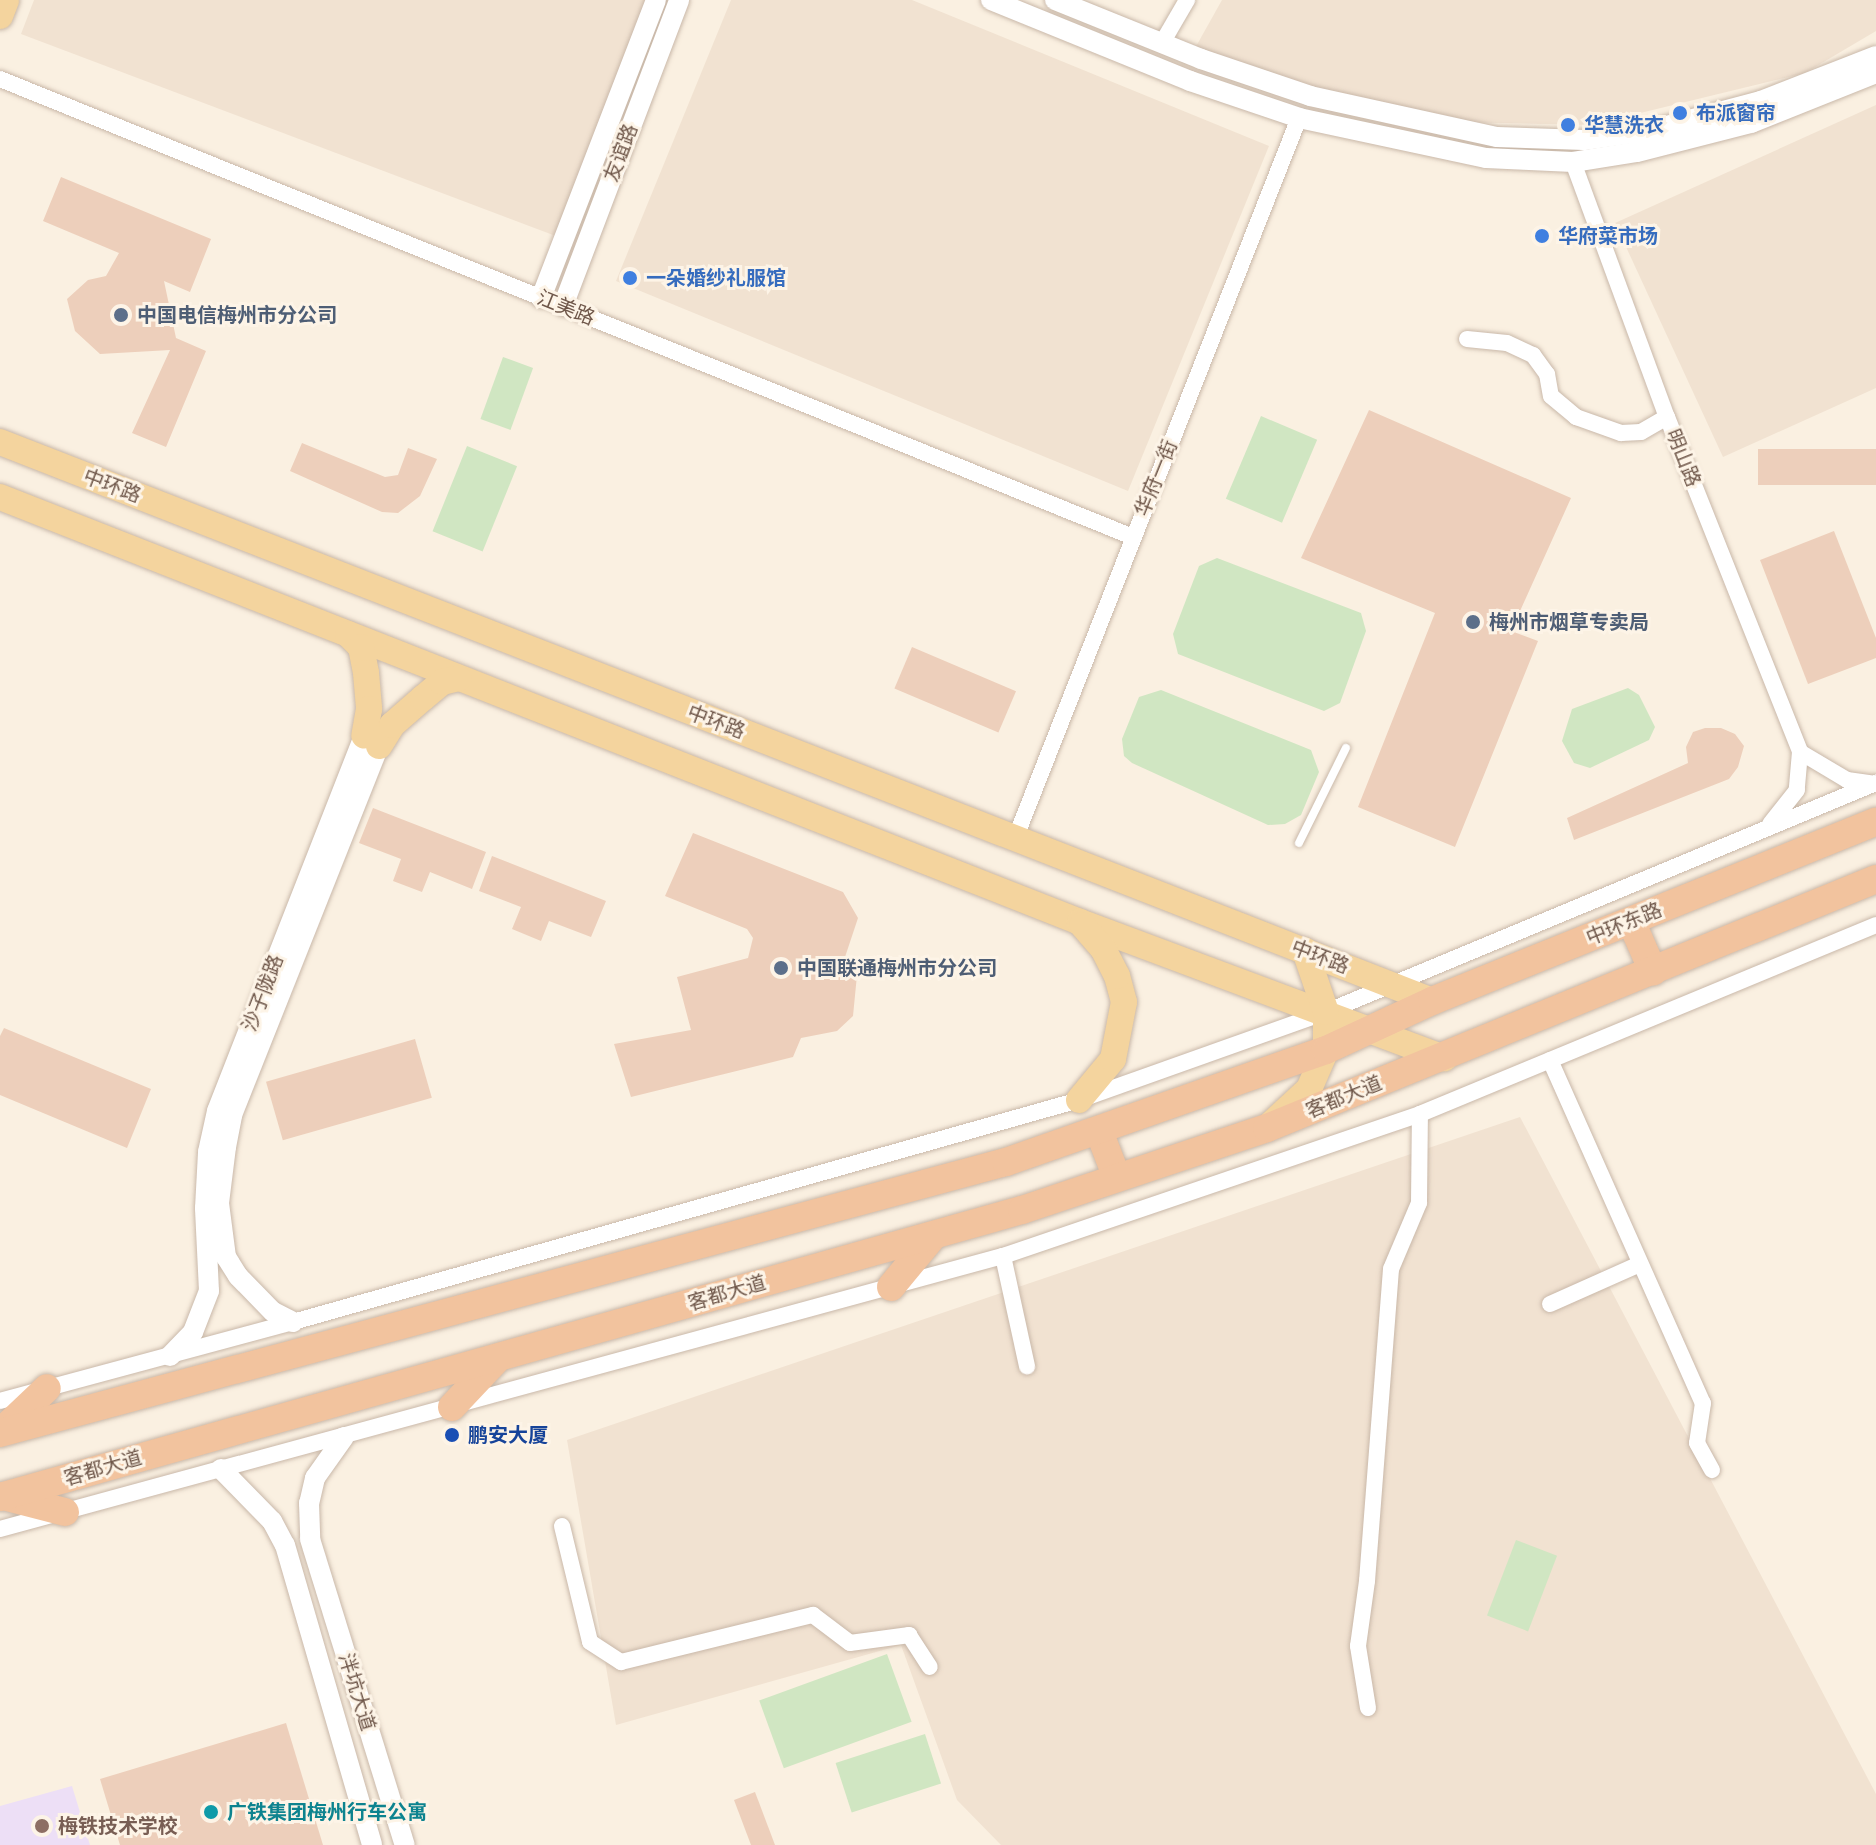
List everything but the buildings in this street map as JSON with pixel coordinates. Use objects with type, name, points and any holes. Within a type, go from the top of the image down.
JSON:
[{"type":"highway","name":"中环东路","points":[[1374,1031],[1432,1001],[1876,822]]},
{"type":"highway","points":[[1444,1058],[1876,879]]},
{"type":"highway","points":[[1631,921],[1653,971]]},
{"type":"highway","points":[[0,1433],[1006,1162],[1374,1031]]},
{"type":"highway","name":"客都大道","points":[[1,1496],[934,1235],[1267,1128],[1444,1058]]},
{"type":"highway","points":[[1099,1131],[1117,1178]]},
{"type":"highway","points":[[891,1287],[934,1235]]},
{"type":"highway","points":[[452,1407],[500,1356]]},
{"type":"highway","points":[[0,1433],[47,1388]]},
{"type":"highway","points":[[1,1496],[65,1512]]},
{"type":"main road","points":[[0,16],[6,0]]},
{"type":"main road","name":"中环路","points":[[0,442],[1432,1001]]},
{"type":"main road","points":[[0,497],[1080,922],[1444,1058]]},
{"type":"main road","points":[[348,634],[361,647],[372,741]]},
{"type":"main road","points":[[372,741],[442,682],[459,678]]},
{"type":"main road","points":[[1079,1100],[1113,1059],[1124,1002],[1117,976],[1104,950],[1080,922]]},
{"type":"main road","points":[[1267,1128],[1309,1089],[1326,1050],[1326,1012],[1305,951]]},
{"type":"street","name":"友谊路","points":[[541,298],[656,0]]},
{"type":"street","name":"友谊路","points":[[563,306],[679,0]]},
{"type":"street","points":[[991,0],[1190,81],[1299,118],[1486,158],[1573,162],[1637,152],[1751,123],[1876,73]]},
{"type":"street","points":[[1055,0],[1162,43],[1310,96],[1497,137],[1584,140],[1648,131],[1761,101],[1876,56]]},
{"type":"street","points":[[1162,43],[1187,0]]},
{"type":"street","name":"江美路","points":[[0,79],[1133,537]]},
{"type":"street","name":"华府一街","points":[[1015,839],[1299,118]]},
{"type":"street","name":"明山路","points":[[1573,162],[1667,417],[1800,752]]},
{"type":"street","points":[[1467,339],[1507,343],[1533,355],[1547,374],[1551,396],[1576,417],[1621,433],[1641,432],[1667,417]]},
{"type":"street","name":"沙子陇路","points":[[170,1356],[193,1332],[218,1258],[205,1208],[208,1152],[217,1111],[372,741]]},
{"type":"street","points":[[1763,831],[1781,814],[1797,790],[1800,752],[1847,780],[1875,783]]},
{"type":"street","points":[[0,1401],[293,1322],[1079,1100],[1326,1012],[1875,783]]},
{"type":"street","points":[[0,1529],[1003,1256],[1420,1114],[1876,925]]},
{"type":"street","points":[[1550,1060],[1703,1403],[1697,1443],[1712,1470]]},
{"type":"street","points":[[1368,1708],[1358,1646],[1367,1581],[1391,1269],[1419,1203],[1420,1114]]},
{"type":"street","points":[[1003,1256],[1027,1366]]},
{"type":"street","points":[[218,1258],[273,1312],[293,1322]]},
{"type":"street","points":[[1550,1304],[1640,1264]]},
{"type":"street","name":"泮坑大道","points":[[344,1437],[315,1478],[309,1503],[310,1539],[405,1845]]},
{"type":"street","name":"泮坑大道","points":[[221,1469],[272,1521],[285,1545],[372,1845]]},
{"type":"street","points":[[562,1526],[590,1642],[621,1662],[813,1615],[850,1643],[909,1635],[930,1667]]},
{"type":"lane","points":[[1299,843],[1346,748]]},
{"type":"shaded area","points":[[34,0],[661,0],[569,241],[21,34]]},
{"type":"shaded area","points":[[731,0],[912,0],[1269,146],[1128,491],[616,281]]},
{"type":"shaded area","points":[[1222,0],[1876,0],[1876,31],[1805,73],[1591,125],[1403,121],[1194,50]]},
{"type":"shaded area","points":[[1876,105],[1876,388],[1723,457],[1615,223]]},
{"type":"shaded area","points":[[1520,1117],[1876,1794],[1876,1845],[1001,1845],[957,1800],[901,1645],[616,1725],[567,1440]]},
{"type":"shaded area","name":"梅铁技术学校","points":[[72,1786],[90,1845],[0,1845],[0,1806]]},
{"type":"green space","points":[[503,357],[533,368],[510,430],[480,419]]},
{"type":"green space","points":[[1261,416],[1317,440],[1282,523],[1226,499]]},
{"type":"green space","points":[[467,446],[517,466],[483,552],[433,531]]},
{"type":"green space","points":[[1217,558],[1361,613],[1366,631],[1340,703],[1324,711],[1178,654],[1173,634],[1199,566]]},
{"type":"green space","points":[[1628,688],[1639,695],[1655,727],[1649,740],[1590,768],[1574,763],[1562,741],[1572,709]]},
{"type":"green space","points":[[1161,690],[1311,750],[1319,772],[1301,815],[1285,824],[1268,825],[1132,763],[1124,756],[1122,739],[1139,697]]},
{"type":"green space","points":[[1516,1540],[1557,1556],[1528,1631],[1487,1616]]},
{"type":"green space","points":[[887,1654],[912,1722],[784,1768],[759,1701]]},
{"type":"green space","points":[[925,1734],[941,1783],[852,1813],[836,1763]]},
{"type":"place","name":"布派窗帘","points":[[1680,113]]},
{"type":"place","name":"华慧洗衣","points":[[1568,125]]},
{"type":"place","name":"华府菜市场","points":[[1542,236]]},
{"type":"place","name":"一朵婚纱礼服馆","points":[[630,278]]},
{"type":"place","name":"中国电信梅州市分公司","points":[[121,315]]},
{"type":"place","name":"梅州市烟草专卖局","points":[[1473,622]]},
{"type":"place","name":"中国联通梅州市分公司","points":[[781,968]]},
{"type":"place","name":"鹏安大厦","points":[[452,1435]]},
{"type":"place","name":"广铁集团梅州行车公寓","points":[[211,1812]]},
{"type":"place","name":"梅铁技术学校","points":[[42,1826]]}]
